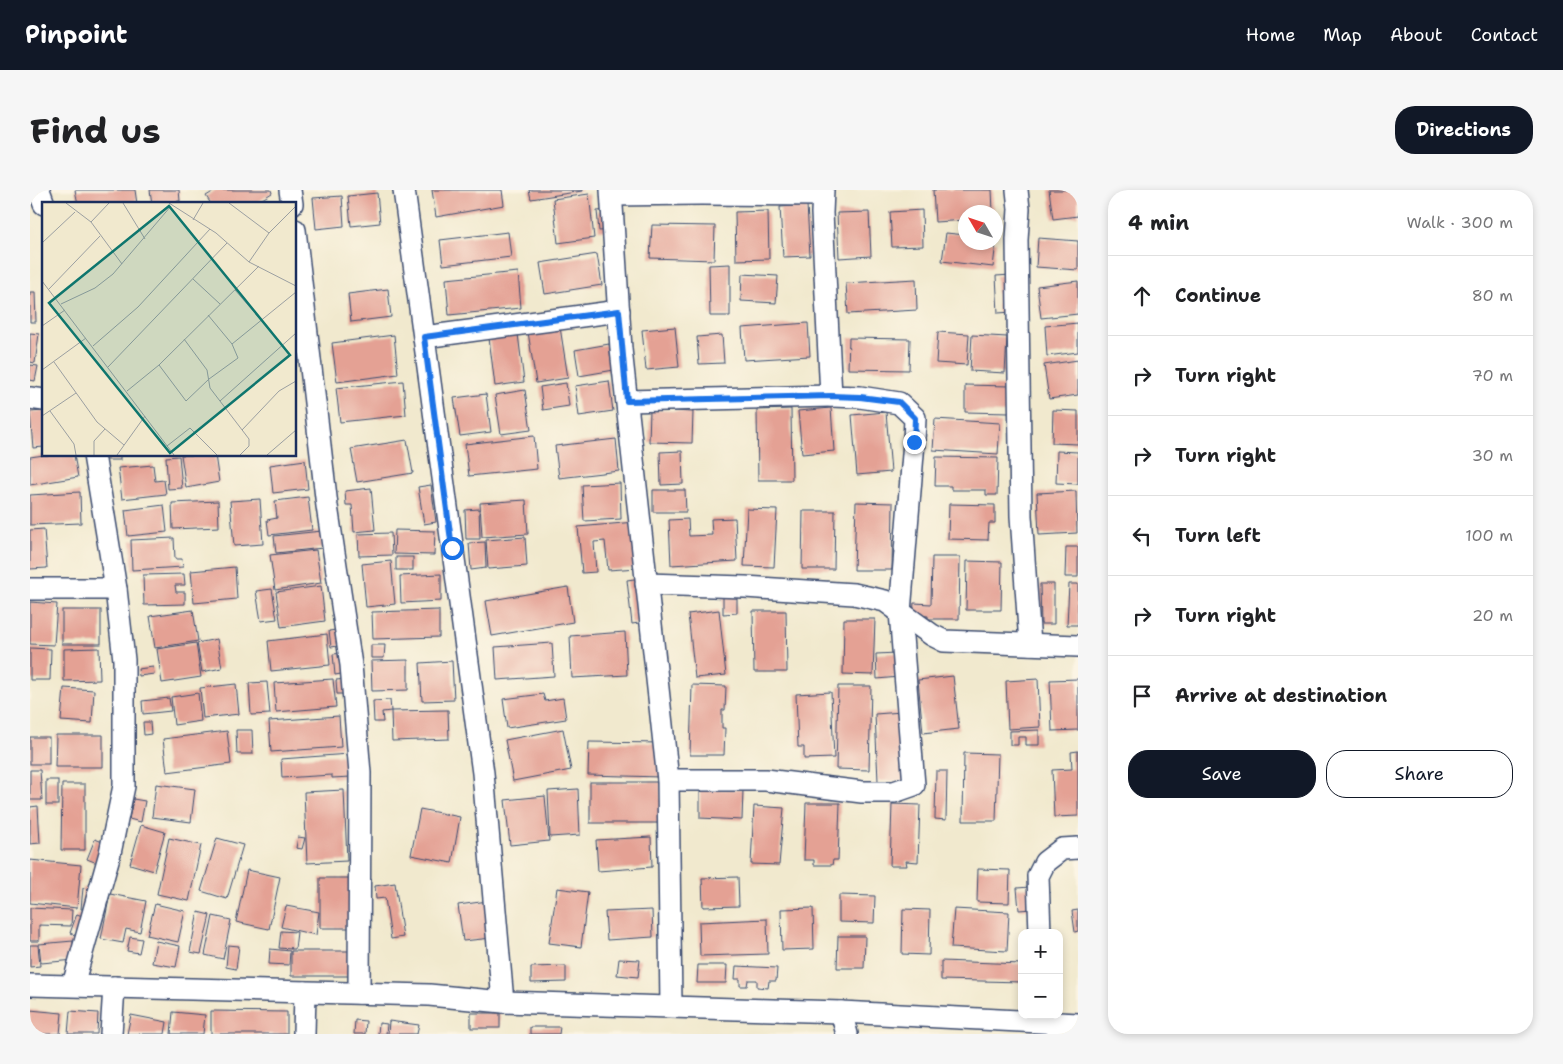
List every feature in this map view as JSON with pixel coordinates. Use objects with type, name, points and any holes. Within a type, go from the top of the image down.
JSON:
[{"type":"street","points":[[39,190],[43,202]]},
{"type":"street","points":[[404,190],[483,773],[503,1002]]},
{"type":"street","points":[[1017,190],[1019,209],[1017,240],[1021,516],[1030,644]]},
{"type":"street","points":[[671,1006],[668,780],[627,401],[619,311],[612,193],[823,192],[831,396]]},
{"type":"street","points":[[296,239],[327,506],[352,675],[360,773],[359,994]]},
{"type":"street","points":[[424,337],[619,311]]},
{"type":"street","points":[[627,401],[860,397],[899,402],[915,418],[900,612],[914,785],[894,792],[862,792],[766,780],[668,780]]},
{"type":"street","points":[[73,985],[110,853],[124,786],[124,660],[116,589],[94,456]]},
{"type":"street","points":[[646,584],[745,587],[854,594],[885,601],[932,635],[944,641],[1078,646]]},
{"type":"street","points":[[30,589],[116,589]]},
{"type":"street","points":[[1040,929],[1038,876],[1045,862],[1062,849],[1078,848]]},
{"type":"street","points":[[30,985],[429,995],[503,1002],[1018,1017]]},
{"type":"street","points":[[111,1034],[114,987]]},
{"type":"street","points":[[304,1034],[305,992]]},
{"type":"street","points":[[840,1012],[847,1034]]},
{"type":"street","points":[[1046,1019],[1078,1024]]},
{"type":"building","points":[[75,190],[135,190],[137,202],[78,202]]},
{"type":"building","points":[[150,190],[179,190],[180,201],[152,202]]},
{"type":"building","points":[[216,190],[271,190],[272,193],[257,202],[210,202],[206,196]]},
{"type":"building","points":[[432,190],[502,190],[504,205],[436,217]]},
{"type":"building","points":[[529,190],[582,190],[582,191],[531,199]]},
{"type":"building","points":[[933,190],[992,190],[993,205],[958,205],[958,221],[935,222]]},
{"type":"building","points":[[1049,190],[1078,190],[1078,216],[1053,219]]},
{"type":"building","points":[[377,193],[380,223],[351,226],[348,196]]},
{"type":"building","points":[[589,194],[594,238],[558,243],[553,199]]},
{"type":"building","points":[[342,196],[344,226],[316,229],[313,198]]},
{"type":"building","points":[[807,205],[810,256],[783,257],[780,207]]},
{"type":"building","points":[[610,210],[612,230],[599,231],[597,211]]},
{"type":"building","points":[[922,210],[923,246],[892,247],[890,212]]},
{"type":"building","points":[[768,211],[769,259],[736,260],[735,212]]},
{"type":"building","points":[[869,212],[871,256],[839,258],[837,213]]},
{"type":"building","points":[[652,225],[715,226],[714,260],[650,258]]},
{"type":"building","points":[[508,232],[511,257],[443,265],[440,240]]},
{"type":"building","points":[[946,233],[958,234],[958,250],[995,250],[993,267],[942,261]]},
{"type":"building","points":[[1038,238],[1078,241],[1078,270],[1036,267]]},
{"type":"building","points":[[597,254],[602,285],[545,294],[540,263]]},
{"type":"building","points":[[730,264],[730,316],[710,316],[709,265]]},
{"type":"building","points":[[518,272],[521,308],[449,315],[446,279]]},
{"type":"building","points":[[742,274],[778,276],[776,303],[741,301]]},
{"type":"building","points":[[1011,275],[1012,312],[998,313],[996,276]]},
{"type":"building","points":[[916,279],[917,310],[848,314],[846,283]]},
{"type":"building","points":[[1078,281],[1078,314],[1041,318],[1037,286]]},
{"type":"building","points":[[388,289],[391,317],[351,322],[348,294]]},
{"type":"building","points":[[30,292],[35,292],[36,322],[30,322]]},
{"type":"building","points":[[808,323],[810,356],[744,360],[742,328]]},
{"type":"building","points":[[1078,323],[1078,352],[1047,356],[1045,326]]},
{"type":"building","points":[[560,327],[568,378],[536,383],[528,332]]},
{"type":"building","points":[[675,327],[679,367],[646,370],[642,330]]},
{"type":"building","points":[[938,332],[969,334],[967,365],[936,363]]},
{"type":"building","points":[[30,333],[39,334],[35,363],[30,362]]},
{"type":"building","points":[[518,334],[524,382],[495,386],[489,338]]},
{"type":"building","points":[[394,335],[398,374],[337,382],[332,343]]},
{"type":"building","points":[[722,335],[724,363],[699,364],[697,337]]},
{"type":"building","points":[[972,335],[1007,337],[1005,373],[970,371]]},
{"type":"building","points":[[849,338],[910,339],[909,370],[848,369]]},
{"type":"building","points":[[609,344],[614,370],[579,376],[575,350]]},
{"type":"building","points":[[1078,360],[1078,395],[1049,399],[1044,365]]},
{"type":"building","points":[[30,365],[38,366],[35,381],[30,380]]},
{"type":"building","points":[[403,381],[406,415],[340,422],[336,388]]},
{"type":"building","points":[[609,381],[613,411],[579,416],[575,386]]},
{"type":"building","points":[[566,383],[569,406],[543,410],[540,387]]},
{"type":"building","points":[[965,385],[1010,386],[1009,413],[965,412]]},
{"type":"building","points":[[525,390],[531,430],[501,434],[495,395]]},
{"type":"building","points":[[486,394],[491,432],[460,436],[454,398]]},
{"type":"building","points":[[831,408],[834,451],[802,454],[798,411]]},
{"type":"building","points":[[791,409],[792,480],[758,480],[757,410]]},
{"type":"building","points":[[650,410],[693,412],[692,443],[649,442]]},
{"type":"building","points":[[1053,410],[1078,411],[1078,444],[1052,443]]},
{"type":"building","points":[[42,411],[42,447],[33,448],[30,412]]},
{"type":"building","points":[[886,412],[891,472],[857,475],[852,415]]},
{"type":"building","points":[[935,419],[1000,423],[998,454],[933,450]]},
{"type":"building","points":[[534,436],[537,469],[469,476],[465,444]]},
{"type":"building","points":[[616,439],[619,471],[559,478],[555,446]]},
{"type":"building","points":[[407,440],[413,473],[357,482],[351,449]]},
{"type":"building","points":[[682,451],[683,484],[661,485],[660,452]]},
{"type":"building","points":[[1057,451],[1078,452],[1078,484],[1056,483]]},
{"type":"building","points":[[74,456],[78,477],[30,485],[30,457]]},
{"type":"building","points":[[101,456],[120,456],[120,460],[101,460]]},
{"type":"building","points":[[179,456],[182,488],[168,489],[166,457]]},
{"type":"building","points":[[181,456],[215,456],[219,482],[186,488]]},
{"type":"building","points":[[936,457],[998,458],[997,495],[986,495],[986,490],[951,490],[951,486],[935,486]]},
{"type":"building","points":[[305,460],[308,489],[273,493],[270,465]]},
{"type":"building","points":[[153,465],[155,481],[164,480],[166,494],[122,499],[118,468]]},
{"type":"building","points":[[620,483],[621,519],[584,521],[582,485]]},
{"type":"building","points":[[431,485],[436,522],[424,524],[418,487]]},
{"type":"building","points":[[371,488],[375,530],[354,532],[352,505],[346,505],[345,491]]},
{"type":"building","points":[[653,490],[685,490],[686,512],[653,512]]},
{"type":"building","points":[[1076,491],[1077,533],[1039,535],[1037,493]]},
{"type":"building","points":[[80,492],[81,523],[30,525],[30,495]]},
{"type":"building","points":[[308,497],[312,530],[269,535],[267,520],[277,518],[275,501]]},
{"type":"building","points":[[260,499],[263,544],[234,546],[230,501]]},
{"type":"building","points":[[526,500],[528,534],[482,537],[480,503]]},
{"type":"building","points":[[218,501],[219,527],[173,529],[172,503]]},
{"type":"building","points":[[856,502],[893,503],[892,570],[854,570]]},
{"type":"building","points":[[949,504],[995,505],[995,523],[989,523],[988,540],[948,539]]},
{"type":"building","points":[[164,505],[167,532],[128,536],[125,510]]},
{"type":"building","points":[[479,509],[480,539],[466,539],[465,510]]},
{"type":"building","points":[[747,509],[777,510],[774,567],[744,566]]},
{"type":"building","points":[[803,511],[835,511],[834,569],[802,569]]},
{"type":"building","points":[[735,518],[737,561],[671,565],[669,520],[688,519],[689,536],[712,535],[711,519]]},
{"type":"building","points":[[635,522],[638,568],[608,570],[605,541],[594,542],[596,572],[582,573],[578,527]]},
{"type":"building","points":[[44,529],[47,568],[30,569],[30,530]]},
{"type":"building","points":[[395,530],[435,531],[434,555],[394,554]]},
{"type":"building","points":[[322,531],[323,548],[276,553],[274,536]]},
{"type":"building","points":[[391,533],[392,555],[359,556],[358,534]]},
{"type":"building","points":[[525,537],[527,566],[488,569],[486,540]]},
{"type":"building","points":[[174,538],[175,559],[182,559],[183,567],[132,570],[131,540]]},
{"type":"building","points":[[485,542],[486,568],[471,570],[469,543]]},
{"type":"building","points":[[1066,547],[1078,547],[1078,577],[1065,577]]},
{"type":"building","points":[[316,550],[321,583],[275,590],[270,555]]},
{"type":"building","points":[[396,557],[413,557],[413,570],[396,570]]},
{"type":"building","points":[[932,557],[960,557],[959,619],[928,619],[928,616],[913,615],[914,603],[931,604]]},
{"type":"building","points":[[391,561],[395,604],[366,607],[362,564]]},
{"type":"building","points":[[967,561],[1002,562],[1001,610],[966,610]]},
{"type":"building","points":[[235,567],[237,599],[194,603],[191,571]]},
{"type":"building","points":[[184,574],[185,585],[175,585],[176,592],[185,592],[185,604],[144,605],[143,575]]},
{"type":"building","points":[[441,574],[441,601],[401,603],[400,576]]},
{"type":"building","points":[[641,578],[646,622],[632,624],[627,580]]},
{"type":"building","points":[[1040,584],[1054,584],[1054,624],[1041,624]]},
{"type":"building","points":[[1069,584],[1078,584],[1078,625],[1067,625]]},
{"type":"building","points":[[321,586],[325,621],[281,627],[276,592]]},
{"type":"building","points":[[568,587],[573,622],[492,636],[486,601]]},
{"type":"building","points":[[272,589],[277,619],[261,621],[256,591]]},
{"type":"building","points":[[723,596],[737,596],[737,613],[723,614]]},
{"type":"building","points":[[30,602],[57,604],[54,645],[30,644]]},
{"type":"building","points":[[62,610],[101,610],[101,644],[62,644]]},
{"type":"building","points":[[193,610],[198,641],[155,648],[150,616]]},
{"type":"building","points":[[439,610],[439,637],[373,639],[372,612]]},
{"type":"building","points":[[719,610],[726,675],[695,678],[688,614]]},
{"type":"building","points":[[753,611],[786,611],[787,672],[754,672]]},
{"type":"building","points":[[844,619],[875,619],[873,675],[843,674]]},
{"type":"building","points":[[343,629],[345,645],[331,647],[329,631]]},
{"type":"building","points":[[625,632],[627,675],[572,678],[570,636]]},
{"type":"building","points":[[327,634],[330,665],[271,671],[268,641]]},
{"type":"building","points":[[217,639],[222,668],[202,672],[197,643]]},
{"type":"building","points":[[196,643],[201,677],[162,683],[157,649]]},
{"type":"building","points":[[552,643],[554,676],[497,680],[495,647]]},
{"type":"building","points":[[371,645],[385,645],[384,658],[371,658]]},
{"type":"building","points":[[30,648],[51,649],[50,680],[30,680]]},
{"type":"building","points":[[99,648],[100,680],[64,681],[64,649]]},
{"type":"building","points":[[345,653],[347,673],[335,675],[333,654]]},
{"type":"building","points":[[897,653],[899,677],[877,679],[876,654]]},
{"type":"building","points":[[408,660],[408,690],[372,691],[371,661]]},
{"type":"building","points":[[452,661],[454,700],[422,701],[420,663]]},
{"type":"building","points":[[153,667],[154,674],[139,676],[138,669]]},
{"type":"building","points":[[953,676],[959,729],[923,733],[918,680]]},
{"type":"building","points":[[333,679],[336,707],[276,712],[274,683]]},
{"type":"building","points":[[348,679],[349,694],[337,694],[336,680]]},
{"type":"building","points":[[1038,679],[1040,727],[1008,729],[1006,681]]},
{"type":"building","points":[[1078,679],[1078,730],[1052,731],[1050,680]]},
{"type":"building","points":[[267,682],[270,714],[251,715],[249,683]]},
{"type":"building","points":[[236,684],[239,714],[203,718],[200,688]]},
{"type":"building","points":[[692,685],[726,686],[725,710],[722,710],[722,728],[725,728],[724,755],[690,755]]},
{"type":"building","points":[[838,686],[871,686],[869,770],[836,769]]},
{"type":"building","points":[[64,688],[94,690],[92,723],[61,721]]},
{"type":"building","points":[[831,692],[834,758],[804,759],[804,747],[798,747],[796,694]]},
{"type":"building","points":[[198,693],[201,721],[174,725],[171,697]]},
{"type":"building","points":[[543,694],[545,701],[563,698],[566,719],[507,728],[503,699]]},
{"type":"building","points":[[169,698],[171,711],[143,714],[142,701]]},
{"type":"building","points":[[390,700],[391,711],[382,712],[383,722],[374,722],[373,701]]},
{"type":"building","points":[[448,710],[449,739],[392,741],[391,711]]},
{"type":"building","points":[[902,712],[906,780],[878,781],[875,714]]},
{"type":"building","points":[[339,716],[341,747],[271,752],[269,721]]},
{"type":"building","points":[[143,722],[150,722],[151,734],[144,735]]},
{"type":"building","points":[[563,729],[571,770],[513,781],[505,740]]},
{"type":"building","points":[[236,730],[252,730],[253,754],[237,754]]},
{"type":"building","points":[[1039,730],[1039,745],[1026,745],[1026,737],[1018,737],[1018,745],[1010,745],[1010,731]]},
{"type":"building","points":[[227,731],[231,764],[167,772],[163,739]]},
{"type":"building","points":[[56,735],[103,735],[103,767],[55,767]]},
{"type":"building","points":[[30,737],[49,737],[49,764],[30,764]]},
{"type":"building","points":[[589,742],[662,743],[661,777],[588,775]]},
{"type":"building","points":[[1078,751],[1078,816],[1054,817],[1052,770],[1072,769],[1071,752]]},
{"type":"building","points":[[964,753],[998,754],[996,821],[963,821]]},
{"type":"building","points":[[349,754],[351,777],[332,778],[332,775],[282,778],[281,759]]},
{"type":"building","points":[[30,770],[40,770],[42,800],[30,800]]},
{"type":"building","points":[[936,771],[947,771],[946,820],[935,819]]},
{"type":"building","points":[[46,780],[58,780],[58,805],[46,805]]},
{"type":"building","points":[[590,782],[661,782],[661,823],[590,823]]},
{"type":"building","points":[[62,784],[85,784],[85,850],[61,850]]},
{"type":"building","points":[[156,784],[195,789],[191,822],[152,817]]},
{"type":"building","points":[[578,789],[580,835],[550,837],[548,791]]},
{"type":"building","points":[[700,789],[743,790],[742,820],[700,818]]},
{"type":"building","points":[[344,790],[347,861],[307,863],[304,792]]},
{"type":"building","points":[[545,796],[549,841],[510,845],[505,800]]},
{"type":"building","points":[[133,799],[145,801],[141,822],[129,819]]},
{"type":"building","points":[[806,803],[840,803],[838,860],[833,860],[832,865],[814,865],[814,860],[804,860]]},
{"type":"building","points":[[892,804],[920,805],[918,862],[906,861],[907,866],[890,866]]},
{"type":"building","points":[[38,806],[40,843],[30,844],[30,807]]},
{"type":"building","points":[[754,806],[784,808],[779,865],[751,864]]},
{"type":"building","points":[[420,809],[460,817],[452,863],[411,855]]},
{"type":"building","points":[[141,825],[165,832],[154,871],[130,864]]},
{"type":"building","points":[[298,837],[305,838],[302,849],[296,848]]},
{"type":"building","points":[[651,837],[652,867],[598,871],[596,840]]},
{"type":"building","points":[[169,838],[201,845],[189,901],[157,894]]},
{"type":"building","points":[[217,838],[243,845],[227,899],[201,891]]},
{"type":"building","points":[[95,839],[105,843],[97,863],[87,859]]},
{"type":"building","points":[[30,860],[81,865],[77,908],[30,903]]},
{"type":"building","points":[[978,869],[1010,870],[1009,903],[977,902]]},
{"type":"building","points":[[247,870],[280,877],[269,929],[236,922]]},
{"type":"building","points":[[738,877],[739,906],[703,907],[702,878]]},
{"type":"building","points":[[320,878],[352,878],[351,928],[320,928]]},
{"type":"building","points":[[395,883],[403,937],[391,939],[385,898],[376,899],[375,886]]},
{"type":"building","points":[[1030,887],[1032,909],[1019,910],[1017,888]]},
{"type":"building","points":[[83,888],[96,890],[93,910],[81,909]]},
{"type":"building","points":[[557,888],[588,892],[581,947],[549,943]]},
{"type":"building","points":[[110,894],[146,901],[140,932],[126,929],[123,943],[101,939]]},
{"type":"building","points":[[839,895],[875,896],[874,923],[839,922]]},
{"type":"building","points":[[488,901],[492,938],[463,941],[458,905]]},
{"type":"building","points":[[155,904],[185,911],[178,942],[147,935]]},
{"type":"building","points":[[286,906],[319,912],[316,935],[281,927]]},
{"type":"building","points":[[30,908],[72,910],[71,926],[39,925],[39,941],[30,941]]},
{"type":"building","points":[[813,908],[814,949],[782,950],[781,909]]},
{"type":"building","points":[[903,909],[930,910],[929,955],[902,954]]},
{"type":"building","points":[[954,909],[1009,912],[1007,951],[951,948]]},
{"type":"building","points":[[652,910],[653,937],[607,940],[605,912]]},
{"type":"building","points":[[1078,910],[1078,931],[1075,932],[1072,911]]},
{"type":"building","points":[[198,912],[210,915],[201,954],[190,952]]},
{"type":"building","points":[[77,914],[87,918],[79,937],[70,933]]},
{"type":"building","points":[[213,916],[231,920],[223,959],[205,955]]},
{"type":"building","points":[[767,919],[768,954],[700,956],[699,922]]},
{"type":"building","points":[[281,931],[297,932],[295,949],[279,948]]},
{"type":"building","points":[[838,936],[865,936],[864,968],[837,968]]},
{"type":"building","points":[[130,937],[142,939],[139,953],[127,951]]},
{"type":"building","points":[[73,941],[75,960],[41,963],[39,944]]},
{"type":"building","points":[[156,941],[180,946],[176,967],[152,963]]},
{"type":"building","points":[[30,945],[38,945],[40,966],[30,967]]},
{"type":"building","points":[[228,945],[239,946],[236,969],[226,967]]},
{"type":"building","points":[[270,949],[290,951],[289,965],[269,964]]},
{"type":"building","points":[[291,951],[355,951],[354,976],[291,976]]},
{"type":"building","points":[[619,959],[640,960],[638,977],[617,975]]},
{"type":"building","points":[[941,961],[1018,964],[1018,982],[941,980]]},
{"type":"building","points":[[698,965],[727,965],[726,983],[697,983]]},
{"type":"building","points":[[566,966],[566,982],[531,983],[531,967]]},
{"type":"building","points":[[736,966],[777,968],[776,981],[769,981],[768,988],[757,987],[757,980],[748,980],[747,986],[740,986],[740,979],[735,979]]},
{"type":"building","points":[[30,1010],[62,1013],[60,1034],[30,1034]]},
{"type":"building","points":[[70,1011],[98,1013],[97,1034],[68,1034]]},
{"type":"building","points":[[211,1011],[287,1012],[287,1034],[211,1034]]},
{"type":"building","points":[[173,1012],[205,1015],[203,1034],[171,1034]]},
{"type":"building","points":[[471,1013],[500,1013],[500,1028],[471,1028]]},
{"type":"building","points":[[131,1015],[167,1022],[165,1034],[127,1034]]},
{"type":"building","points":[[355,1020],[366,1021],[365,1034],[354,1034]]},
{"type":"building","points":[[389,1021],[419,1025],[417,1034],[388,1034]]},
{"type":"building","points":[[379,1023],[387,1024],[386,1034],[378,1034]]},
{"type":"building","points":[[530,1027],[560,1027],[559,1034],[530,1034]]},
{"type":"route","points":[[452,548],[424,337],[619,311],[627,401],[831,396],[860,397],[899,402],[915,418],[914,442]]}]
